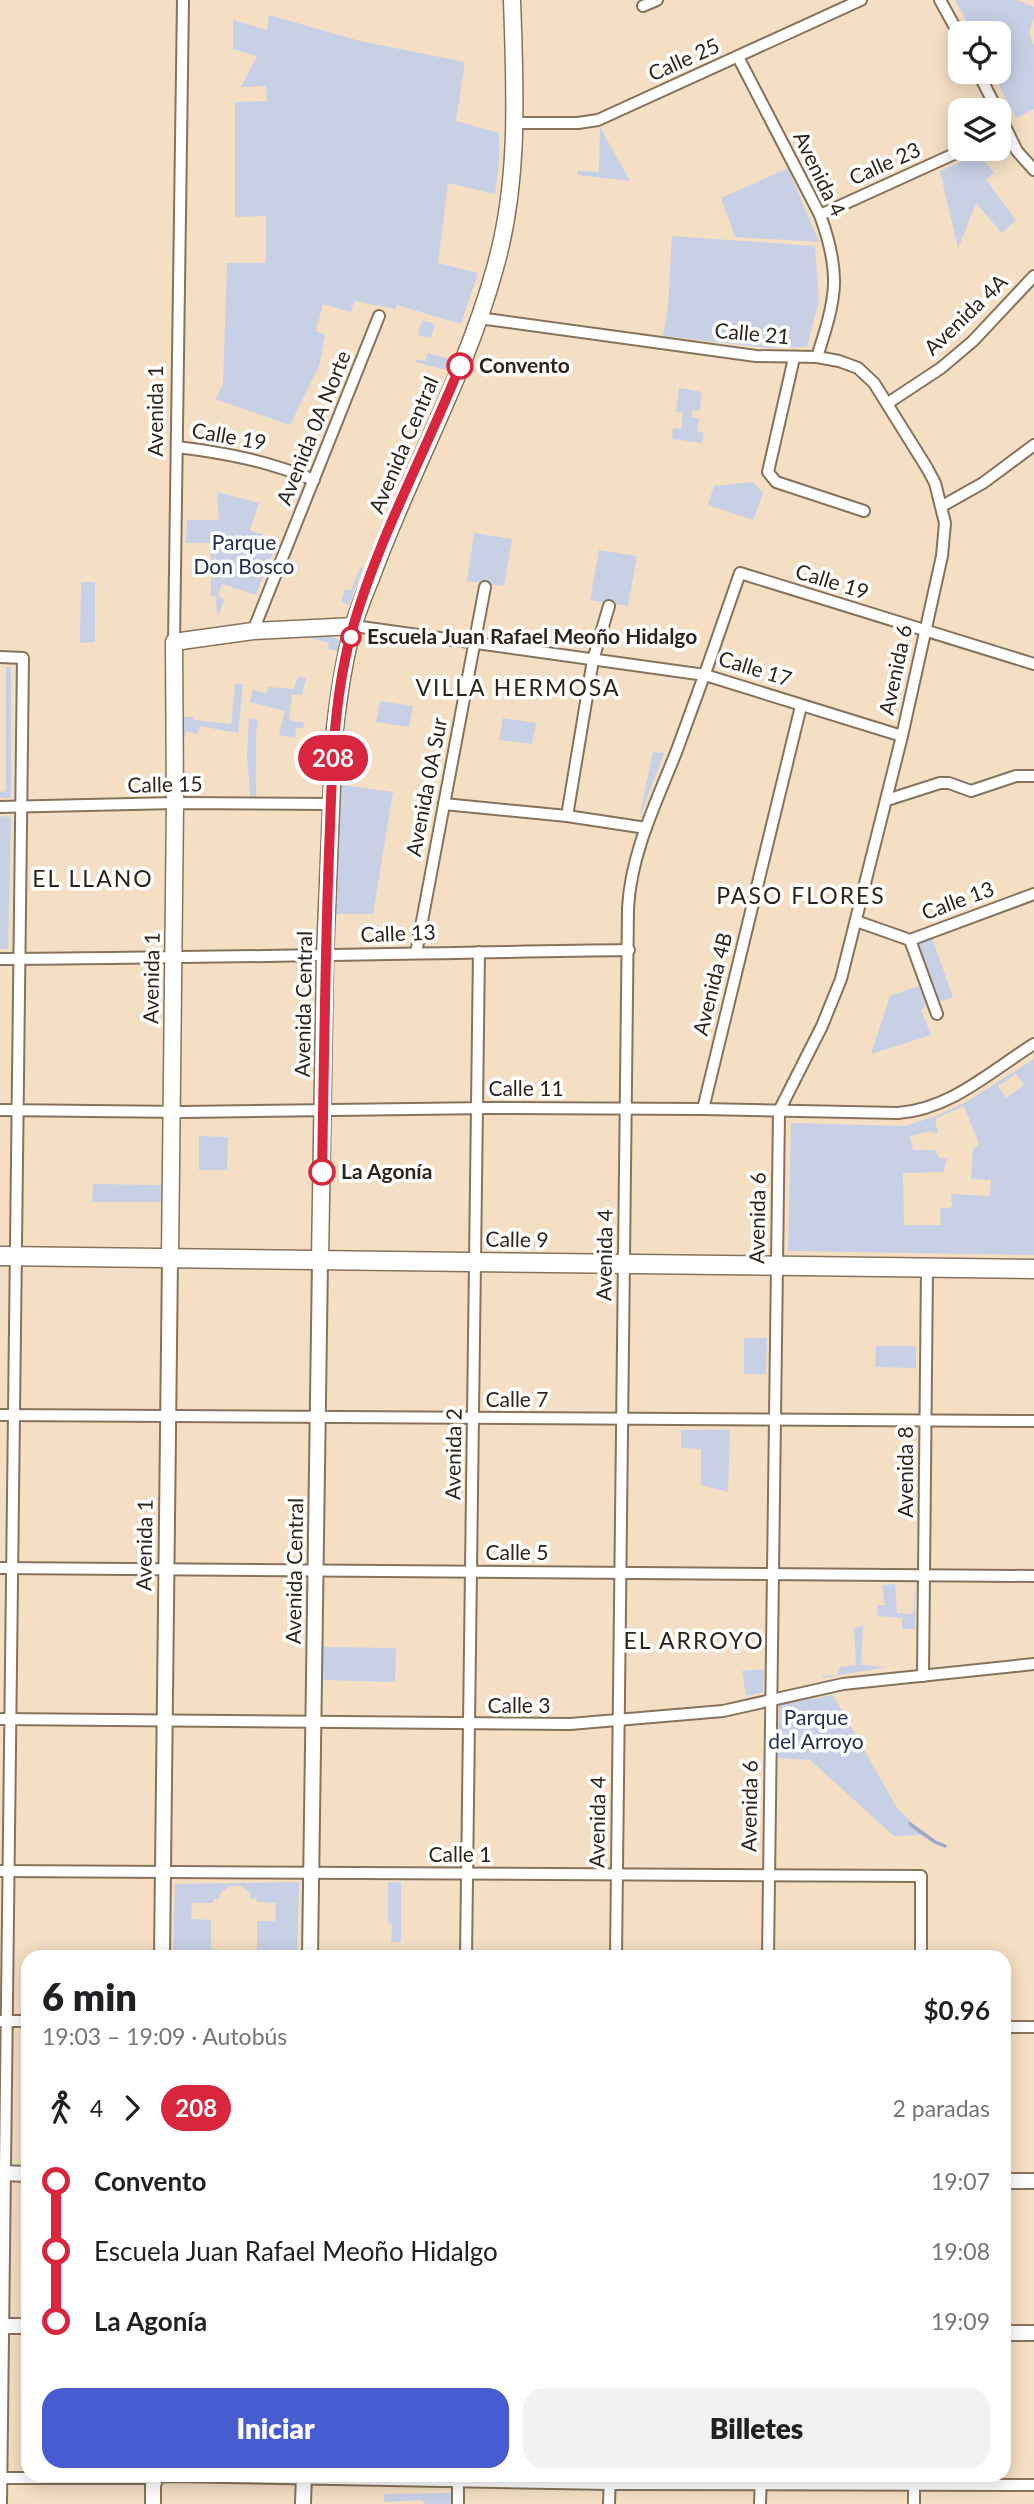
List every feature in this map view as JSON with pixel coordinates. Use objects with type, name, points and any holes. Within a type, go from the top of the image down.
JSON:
[{"type":"main road","name":"Avenida Central","points":[[320,1260],[325,956],[338,705],[354,626],[381,552],[479,318],[505,228],[515,123],[512,0]]},
{"type":"main road","name":"Calle 17","points":[[174,642],[253,631],[354,626]]},
{"type":"main road","name":"Avenida 1","points":[[170,1258],[174,642]]},
{"type":"main road","name":"Calle 9","points":[[8,1256],[1034,1269]]},
{"type":"street","name":"Avenida 1","points":[[174,642],[183,0]]},
{"type":"street","points":[[643,6],[657,0]]},
{"type":"street","name":"Calle 25","points":[[515,123],[589,122],[861,0]]},
{"type":"street","points":[[940,0],[952,21]]},
{"type":"street","name":"Avenida 4","points":[[738,57],[820,215],[830,241],[835,286],[832,308],[817,357]]},
{"type":"street","points":[[1011,143],[1034,170]]},
{"type":"street","name":"Calle 23","points":[[820,215],[948,157]]},
{"type":"street","name":"Avenida 4A","points":[[888,403],[941,368],[962,350],[1034,276]]},
{"type":"street","name":"Avenida 0A Norte","points":[[253,631],[379,316]]},
{"type":"street","name":"Calle 21","points":[[479,318],[756,356],[817,357],[850,364],[864,372],[888,403],[928,468],[942,506]]},
{"type":"street","points":[[794,358],[768,465],[770,478],[864,511]]},
{"type":"street","points":[[942,506],[983,483],[1034,445]]},
{"type":"street","name":"Calle 19","points":[[177,447],[235,454],[277,465],[314,480]]},
{"type":"street","name":"Avenida 6","points":[[768,1950],[779,1111],[836,995],[856,921],[902,736],[945,537],[942,506]]},
{"type":"street","name":"Calle 19","points":[[740,573],[1034,664]]},
{"type":"street","name":"Avenida 4","points":[[616,1950],[630,884],[646,828],[705,675],[740,573]]},
{"type":"street","name":"Avenida 0A Sur","points":[[415,953],[485,587]]},
{"type":"street","points":[[567,816],[593,660],[609,606]]},
{"type":"street","name":"Calle 17","points":[[354,626],[705,675],[902,736]]},
{"type":"street","points":[[0,657],[23,658],[18,1110],[8,1256],[13,1415],[6,1568],[1,2504]]},
{"type":"street","name":"Avenida 4B","points":[[703,1109],[802,706]]},
{"type":"street","points":[[887,800],[940,783],[949,783],[971,791],[1016,776],[1033,776]]},
{"type":"street","name":"Calle 15","points":[[0,807],[175,803],[331,804]]},
{"type":"street","points":[[444,804],[567,816],[646,828]]},
{"type":"street","name":"Calle 13","points":[[856,921],[910,940],[1034,894]]},
{"type":"street","points":[[910,940],[937,1014]]},
{"type":"street","name":"Calle 13","points":[[0,959],[629,950]]},
{"type":"street","name":"Avenida 2","points":[[466,1950],[480,952]]},
{"type":"street","name":"Calle 11","points":[[0,1110],[477,1108],[898,1113],[922,1110],[954,1097],[1034,1044]]},
{"type":"street","name":"Avenida 1","points":[[162,1950],[170,1258]]},
{"type":"street","name":"Avenida Central","points":[[310,1950],[320,1260]]},
{"type":"street","name":"Avenida 8","points":[[923,1676],[927,1268]]},
{"type":"street","name":"Calle 7","points":[[0,1415],[1034,1422]]},
{"type":"street","name":"Calle 5","points":[[6,1568],[1034,1576]]},
{"type":"street","name":"Calle 3","points":[[5,1719],[549,1726],[723,1711],[843,1684],[1034,1664]]},
{"type":"street","name":"Calle 1","points":[[4,1871],[921,1876],[921,1950]]},
{"type":"street","points":[[3,2021],[21,2021]]},
{"type":"street","points":[[1011,2027],[1034,2027]]},
{"type":"street","points":[[2,2173],[21,2174]]},
{"type":"street","points":[[1011,2181],[1034,2181]]},
{"type":"street","points":[[1,2326],[21,2326]]},
{"type":"street","points":[[1011,2333],[1034,2333]]},
{"type":"street","points":[[1,2478],[21,2478]]},
{"type":"street","points":[[153,2504],[155,2482]]},
{"type":"street","points":[[303,2504],[304,2482]]},
{"type":"street","points":[[458,2482],[458,2504]]},
{"type":"street","points":[[609,2504],[610,2482]]},
{"type":"street","points":[[760,2504],[761,2482]]},
{"type":"street","points":[[914,2482],[914,2504]]},
{"type":"street","points":[[974,2482],[1034,2485]]},
{"type":"green space","points":[[955,0],[1017,0],[1034,7],[1029,33],[1034,45],[1034,109],[1016,118],[1011,108],[1011,98],[1006,98],[998,84],[1011,84],[1011,21],[966,21]]},
{"type":"green space","points":[[269,15],[360,41],[465,62],[456,121],[499,133],[495,194],[448,183],[438,263],[478,273],[461,324],[397,305],[395,309],[354,301],[351,312],[323,304],[316,331],[325,335],[319,366],[290,425],[215,399],[223,384],[227,263],[266,263],[266,216],[235,217],[235,102],[267,101],[266,86],[241,87],[257,56],[233,49],[233,20],[267,30]]},
{"type":"green space","points":[[600,127],[630,181],[577,175],[578,171],[599,172]]},
{"type":"green space","points":[[962,161],[984,161],[994,173],[986,180],[1016,220],[1002,233],[976,203],[958,249],[940,171]]},
{"type":"green space","points":[[788,168],[819,242],[735,237],[721,198]]},
{"type":"green space","points":[[672,236],[815,246],[819,300],[807,347],[768,348],[663,336],[668,306]]},
{"type":"green space","points":[[422,320],[435,324],[431,338],[418,335]]},
{"type":"green space","points":[[428,353],[449,359],[445,370],[416,362],[417,359],[425,361]]},
{"type":"green space","points":[[679,388],[702,392],[700,411],[693,410],[691,417],[699,418],[697,431],[704,433],[702,443],[672,439],[673,428],[681,429],[683,413],[676,412]]},
{"type":"green space","points":[[753,482],[763,493],[753,520],[708,505],[714,486]]},
{"type":"green space","name":"Parque Don Bosco","points":[[217,492],[259,503],[250,530],[278,540],[256,595],[222,584],[218,595],[224,600],[219,615],[216,596],[211,596],[211,543],[186,543],[187,520],[219,520]]},
{"type":"green space","points":[[474,533],[512,539],[504,586],[467,581]]},
{"type":"green space","points":[[599,550],[637,556],[628,606],[590,600]]},
{"type":"green space","points":[[360,567],[363,568],[349,605],[341,602],[345,589],[351,591]]},
{"type":"green space","points":[[81,582],[95,582],[95,642],[80,643]]},
{"type":"green space","points":[[304,636],[331,636],[339,640],[338,651],[328,649],[329,643]]},
{"type":"green space","points":[[6,667],[11,667],[11,798],[0,798],[0,792],[6,791]]},
{"type":"green space","points":[[298,676],[306,678],[302,695],[292,694],[289,720],[304,723],[303,728],[296,728],[295,738],[279,735],[285,711],[250,702],[253,689],[266,694],[268,687],[294,689]]},
{"type":"green space","points":[[243,684],[238,733],[200,726],[197,734],[187,731],[183,739],[184,717],[231,724],[235,685]]},
{"type":"green space","points":[[380,701],[413,706],[409,727],[376,722]]},
{"type":"green space","points":[[249,718],[258,720],[256,797],[250,797],[247,754]]},
{"type":"green space","points":[[503,718],[536,723],[532,744],[499,740]]},
{"type":"green space","points":[[653,752],[664,753],[641,815],[640,814]]},
{"type":"green space","points":[[336,784],[393,792],[373,914],[333,914]]},
{"type":"green space","points":[[0,816],[11,817],[8,949],[0,949]]},
{"type":"green space","points":[[932,938],[953,997],[938,1002],[917,943]]},
{"type":"green space","points":[[921,985],[928,1003],[921,1010],[931,1035],[871,1054],[890,996]]},
{"type":"green space","points":[[1034,1059],[1034,1255],[788,1251],[791,1123],[905,1126],[966,1102]],"holes":[[[1016,1074],[1024,1085],[1006,1098],[998,1086]],[[964,1106],[979,1144],[973,1149],[971,1179],[991,1180],[990,1196],[951,1194],[952,1207],[940,1209],[941,1225],[904,1225],[903,1173],[944,1172],[947,1159],[938,1157],[935,1150],[913,1150],[910,1136],[930,1131],[938,1133],[935,1119]]]},
{"type":"green space","points":[[199,1136],[228,1137],[227,1170],[199,1170]]},
{"type":"green space","points":[[93,1184],[162,1185],[162,1202],[92,1202]]},
{"type":"green space","points":[[744,1338],[767,1338],[766,1374],[744,1374]]},
{"type":"green space","points":[[876,1346],[916,1346],[916,1368],[875,1367]]},
{"type":"green space","points":[[681,1430],[730,1430],[728,1492],[701,1485],[701,1449],[681,1448]]},
{"type":"green space","points":[[895,1584],[897,1613],[913,1614],[915,1584],[915,1629],[902,1629],[902,1618],[878,1616],[877,1605],[885,1605],[882,1585]]},
{"type":"green space","points":[[863,1626],[861,1665],[887,1667],[823,1678],[822,1676],[837,1675],[840,1667],[856,1665],[854,1628]]},
{"type":"green space","points":[[322,1647],[396,1648],[395,1682],[323,1680]]},
{"type":"green space","points":[[764,1669],[763,1692],[746,1696],[742,1671]]},
{"type":"green space","name":"Parque del Arroyo","points":[[833,1695],[897,1808],[924,1835],[894,1836],[810,1760],[778,1758],[779,1705]]},
{"type":"green space","points":[[299,1882],[297,1950],[257,1950],[257,1921],[275,1921],[276,1903],[258,1902],[250,1898],[250,1893],[241,1886],[230,1886],[220,1894],[219,1899],[214,1899],[213,1903],[192,1903],[191,1919],[211,1920],[211,1950],[173,1950],[175,1884]]},
{"type":"green space","points":[[388,1882],[401,1882],[401,1942],[391,1942]]},
{"type":"green space","points":[[451,2493],[451,2504],[426,2504],[421,2500],[384,2502],[384,2494]]},
{"type":"waterway","points":[[910,1824],[945,1846]]},
{"type":"bus line","name":"208","points":[[322,1172],[325,956],[334,737],[338,705],[354,626],[381,552],[460,366]]},
{"type":"place","name":"Convento","points":[[460,366]]},
{"type":"place","name":"Escuela Juan Rafael Meoño Hidalgo","points":[[351,637]]},
{"type":"place","name":"La Agonía","points":[[322,1172]]},
{"type":"district","name":"VILLA HERMOSA","points":[[518,688]]},
{"type":"district","name":"EL LLANO","points":[[93,879]]},
{"type":"district","name":"PASO FLORES","points":[[801,896]]},
{"type":"district","name":"EL ARROYO","points":[[694,1641]]}]
